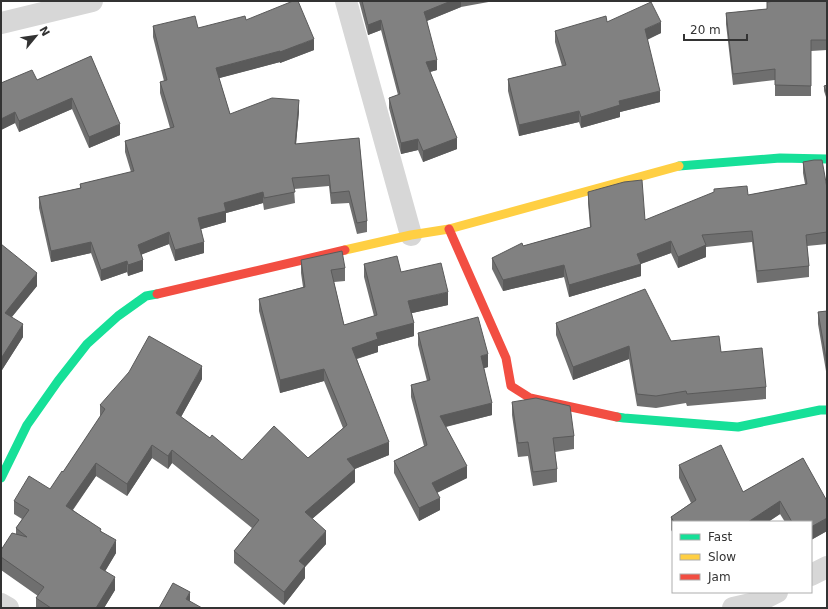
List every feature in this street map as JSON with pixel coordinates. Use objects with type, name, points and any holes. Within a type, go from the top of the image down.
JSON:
[{"type":"street","points":[[1,23],[92,1]]},
{"type":"street","points":[[346,1],[411,235]]},
{"type":"street","points":[[1,478],[26,425],[87,344],[118,316],[146,296],[411,235],[448,229],[676,166],[780,158],[827,159]]},
{"type":"street","points":[[448,229],[506,358],[510,386],[530,398],[624,418],[738,427],[820,410],[827,410]]},
{"type":"street","points":[[812,574],[827,567]]},
{"type":"street","points":[[733,608],[755,603],[775,593]]},
{"type":"street","points":[[1,604],[8,608]]},
{"type":"building","points":[[293,1],[298,1],[314,39],[280,52],[216,68],[230,114],[272,98],[299,100],[295,144],[359,138],[367,221],[357,223],[349,191],[331,193],[329,175],[292,178],[295,192],[264,198],[263,192],[224,203],[226,211],[198,218],[204,242],[175,250],[169,232],[138,245],[143,260],[128,265],[127,261],[101,270],[91,242],[51,251],[39,197],[81,188],[80,184],[134,171],[125,141],[174,127],[160,82],[167,80],[153,26],[195,16],[198,28],[245,16],[246,20]]},
{"type":"building","points":[[362,1],[451,1],[424,12],[437,60],[426,62],[457,138],[423,151],[418,139],[401,143],[389,98],[400,94],[381,20],[368,25]]},
{"type":"building","points":[[827,1],[827,40],[811,40],[811,86],[775,85],[775,69],[733,74],[726,13],[767,9],[767,2]]},
{"type":"building","points":[[651,2],[661,22],[645,29],[660,91],[619,101],[620,105],[581,117],[579,111],[519,125],[508,79],[566,65],[555,31],[606,16],[607,22]]},
{"type":"building","points":[[91,56],[120,124],[89,137],[72,98],[19,121],[15,112],[1,119],[1,83],[32,70],[37,80]]},
{"type":"building","points":[[827,85],[827,95],[824,86]]},
{"type":"building","points":[[822,160],[827,188],[827,232],[806,235],[809,266],[757,271],[752,231],[702,235],[706,245],[678,257],[671,241],[637,254],[641,264],[569,285],[564,265],[503,280],[492,258],[522,243],[523,246],[591,227],[588,192],[624,182],[642,180],[645,220],[714,192],[714,189],[747,186],[748,195],[807,184],[803,162]]},
{"type":"building","points":[[1,244],[37,273],[5,313],[23,324],[2,357],[1,356]]},
{"type":"building","points":[[342,251],[345,268],[331,270],[344,325],[377,315],[364,264],[397,256],[401,272],[441,263],[448,292],[408,301],[414,323],[376,333],[378,339],[352,348],[389,442],[347,459],[355,469],[305,512],[326,531],[299,561],[305,566],[284,592],[234,551],[259,520],[172,450],[168,456],[152,445],[127,484],[96,463],[66,506],[101,529],[100,531],[116,540],[100,568],[115,577],[96,608],[51,608],[36,598],[44,587],[1,557],[1,550],[12,533],[27,537],[16,528],[29,510],[14,501],[29,476],[50,489],[105,409],[100,405],[129,372],[149,336],[202,366],[176,413],[210,438],[212,435],[242,460],[274,426],[308,458],[347,425],[324,369],[280,380],[259,299],[305,287],[301,260]]},
{"type":"building","points":[[645,289],[671,341],[719,336],[721,352],[762,348],[766,387],[687,394],[686,391],[656,396],[637,394],[629,346],[573,367],[556,323]]},
{"type":"building","points":[[827,311],[827,364],[818,312]]},
{"type":"building","points":[[478,317],[488,354],[481,356],[492,403],[440,416],[467,466],[432,483],[440,498],[419,508],[394,461],[427,445],[411,385],[430,380],[418,333]]},
{"type":"building","points":[[536,398],[570,406],[574,436],[553,438],[557,469],[533,472],[528,442],[518,443],[512,402]]},
{"type":"building","points":[[721,445],[743,492],[803,458],[827,501],[827,518],[812,526],[812,521],[791,521],[780,501],[750,521],[673,521],[671,517],[696,500],[679,465]]},
{"type":"building","points":[[173,583],[190,592],[186,599],[202,608],[159,608]]},
{"type":"traffic: fast","points":[[679,166],[780,158],[827,159]]},
{"type":"traffic: fast","points":[[1,478],[27,425],[58,381],[87,344],[118,316],[146,296],[157,294]]},
{"type":"traffic: fast","points":[[617,417],[738,427],[820,410],[827,410]]},
{"type":"traffic: slow","points":[[345,250],[411,235],[449,229],[679,166]]},
{"type":"traffic: jam","points":[[449,229],[506,358],[511,386],[530,398],[617,417]]},
{"type":"traffic: jam","points":[[157,294],[345,250]]}]
